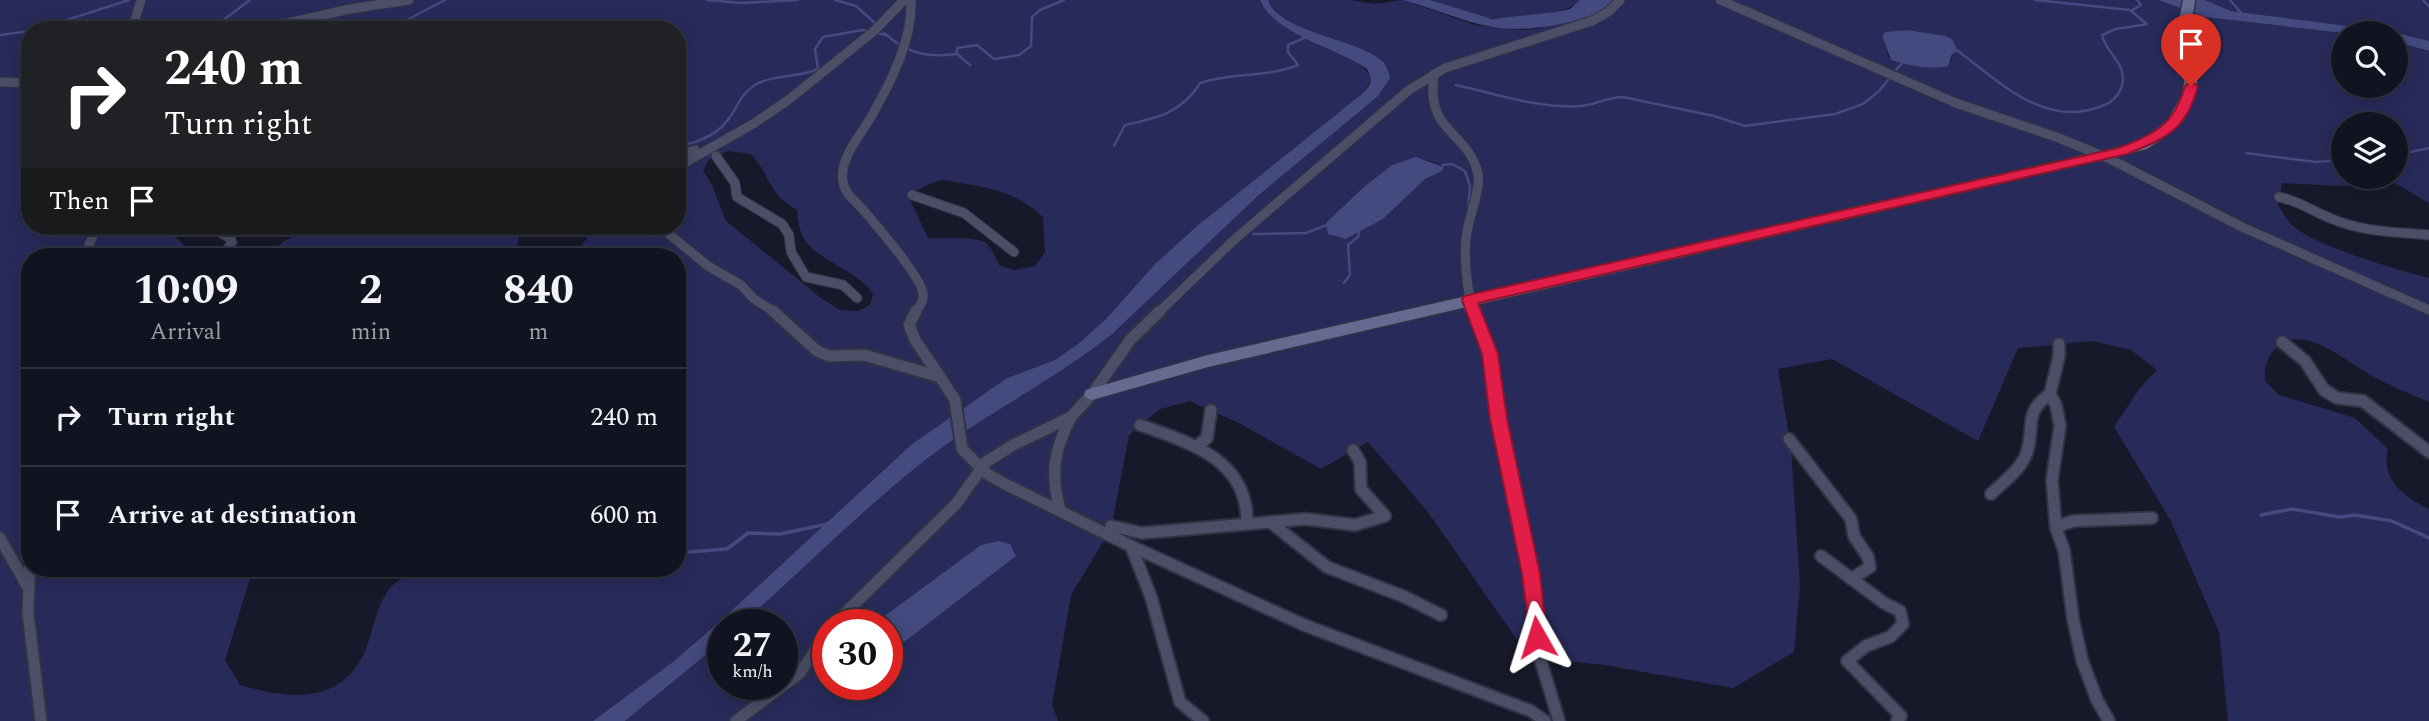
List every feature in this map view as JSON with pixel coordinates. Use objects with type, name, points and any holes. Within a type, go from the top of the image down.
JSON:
[{"type":"main road","points":[[1092,394],[1208,360],[2142,146],[2160,136],[2176,121],[2187,102],[2192,70],[2182,37],[2189,0]]},
{"type":"street","points":[[136,21],[141,0]]},
{"type":"street","points":[[297,21],[409,0]]},
{"type":"street","points":[[686,162],[752,124],[788,99],[873,32],[894,14],[904,0]]},
{"type":"street","points":[[911,0],[912,17],[903,48],[873,114],[843,164],[843,184],[848,195],[864,211],[917,279],[923,294],[921,306],[911,317],[909,325],[915,340],[955,400],[962,449],[982,469],[1007,485],[1131,546],[1304,625],[1531,711],[1545,721]]},
{"type":"street","points":[[1060,510],[1053,488],[1051,465],[1054,450],[1071,417],[1092,394],[1132,340],[1235,239],[1409,90],[1434,74],[1592,22],[1620,0]]},
{"type":"street","points":[[1720,0],[1892,76],[2102,156],[2242,227],[2429,310]]},
{"type":"street","points":[[1434,74],[1431,94],[1433,107],[1441,123],[1470,155],[1479,176],[1466,236],[1469,300],[1490,354],[1501,431],[1531,574],[1539,658],[1559,721]]},
{"type":"street","points":[[0,82],[21,83]]},
{"type":"street","points":[[686,152],[715,144]]},
{"type":"street","points":[[716,156],[735,183],[737,197],[782,224],[789,235],[792,252],[806,277],[843,285],[858,298]]},
{"type":"street","points":[[912,195],[964,213],[1014,252]]},
{"type":"street","points":[[2279,197],[2299,201],[2331,219],[2378,231],[2429,235]]},
{"type":"street","points":[[224,235],[232,242],[228,248]]},
{"type":"street","points":[[670,235],[708,266],[741,285],[754,299],[783,318],[817,351],[829,356],[864,355],[940,377]]},
{"type":"street","points":[[2282,342],[2305,361],[2317,376],[2323,390],[2337,398],[2362,401],[2429,452]]},
{"type":"street","points":[[2059,344],[2059,356],[2050,394],[2060,408],[2060,430],[2052,479],[2056,527],[2065,550],[2067,589],[2079,653],[2091,692],[2109,721]]},
{"type":"street","points":[[1991,494],[2023,462],[2028,422],[2039,399],[2050,394]]},
{"type":"street","points":[[1195,447],[1207,438],[1211,410]]},
{"type":"street","points":[[849,609],[956,504],[986,463],[1013,445],[1071,417]]},
{"type":"street","points":[[1140,425],[1195,447],[1230,471],[1245,497],[1247,523]]},
{"type":"street","points":[[1789,439],[1851,519],[1854,536],[1868,557],[1870,567],[1851,579]]},
{"type":"street","points":[[1111,526],[1142,533],[1306,519],[1354,525],[1385,516],[1361,489],[1360,462],[1353,450]]},
{"type":"street","points":[[2056,527],[2073,521],[2152,518]]},
{"type":"street","points":[[1270,522],[1327,567],[1405,597],[1441,615]]},
{"type":"street","points":[[0,538],[21,575]]},
{"type":"street","points":[[1131,546],[1151,597],[1180,702],[1203,721]]},
{"type":"street","points":[[1821,556],[1884,603],[1900,611],[1903,624],[1897,634],[1886,641],[1867,645],[1847,661],[1894,707],[1901,716],[1897,721]]},
{"type":"street","points":[[22,577],[27,586]]},
{"type":"street","points":[[28,577],[29,627],[41,721]]},
{"type":"street","points":[[736,721],[752,706],[784,687],[807,666],[812,658]]},
{"type":"shaded area","points":[[0,0],[1260,0],[1262,5],[1310,40],[1348,58],[1367,72],[1372,79],[1363,93],[1197,226],[1156,263],[1106,319],[1078,345],[1055,360],[1007,378],[912,444],[733,609],[707,609],[707,632],[674,661],[593,721],[0,721]],"holes":[[[729,151],[751,154],[779,197],[797,210],[800,229],[806,241],[814,250],[867,286],[873,294],[870,305],[858,311],[840,310],[821,298],[726,221],[712,185],[703,171],[709,159]],[[944,180],[997,191],[1020,200],[1043,217],[1045,252],[1035,266],[1015,270],[1000,266],[989,246],[978,240],[928,238],[911,202],[912,193],[931,183]]]},
{"type":"shaded area","points":[[1268,0],[1349,0],[1375,4],[1403,0],[1475,25],[1521,30],[1541,28],[1613,3],[1613,0],[2158,0],[2205,17],[2331,32],[2331,98],[2408,98],[2408,45],[2429,51],[2429,203],[2405,189],[2408,189],[2408,112],[2331,112],[2331,185],[2282,183],[2278,205],[2291,224],[2317,240],[2356,256],[2429,278],[2429,402],[2374,377],[2326,348],[2300,339],[2288,341],[2274,350],[2267,362],[2265,381],[2279,395],[2355,418],[2388,449],[2386,460],[2396,486],[2429,509],[2429,721],[2228,721],[2219,632],[2170,519],[2114,427],[2140,388],[2157,370],[2131,350],[2093,341],[2018,348],[1978,441],[1832,359],[1778,369],[1791,448],[1800,585],[1794,652],[1733,688],[1605,665],[1529,657],[1428,512],[1368,442],[1321,469],[1241,424],[1190,401],[1160,409],[1129,435],[1111,529],[1071,595],[1052,705],[1058,721],[625,721],[707,654],[707,700],[798,700],[798,609],[758,609],[924,461],[1110,336],[1259,195],[1377,97],[1378,58],[1317,35],[1286,19]],"holes":[[[1908,30],[1946,36],[1952,39],[1957,51],[1952,54],[1951,61],[1927,68],[1895,62],[1889,58],[1883,35]],[[1423,159],[1442,165],[1441,171],[1425,179],[1383,219],[1346,239],[1365,186],[1392,165]]]},
{"type":"shaded area","points":[[1430,0],[1580,0],[1552,13],[1489,18]]},
{"type":"shaded area","points":[[2205,0],[2429,0],[2429,41],[2408,36],[2408,21],[2331,21],[2331,24],[2231,11]]},
{"type":"shaded area","points":[[298,235],[520,235],[514,248],[277,248],[289,238]]},
{"type":"water","points":[[1260,0],[1268,0],[1276,11],[1305,29],[1374,55],[1384,63],[1390,78],[1377,97],[1259,195],[1110,336],[924,461],[758,609],[733,609],[912,444],[1007,378],[1055,360],[1078,344],[1106,319],[1156,263],[1197,226],[1366,90],[1371,82],[1367,69],[1293,32],[1268,12]]},
{"type":"water","points":[[1403,0],[1430,0],[1492,19],[1570,9],[1580,0],[1613,2],[1597,14],[1571,22],[1518,29],[1481,25]]},
{"type":"water","points":[[2158,0],[2205,0],[2231,11],[2331,24],[2331,32],[2205,17]]},
{"type":"water","points":[[1908,30],[1946,36],[1952,39],[1958,51],[1952,54],[1948,66],[1934,68],[1891,60],[1882,35],[1886,32]]},
{"type":"water","points":[[2408,36],[2429,41],[2429,51],[2408,45]]},
{"type":"water","points":[[1416,157],[1444,167],[1442,171],[1425,179],[1383,219],[1346,239],[1328,234],[1326,223],[1365,186],[1392,165]]},
{"type":"water","points":[[999,541],[1010,544],[1016,556],[903,643],[903,609],[894,609],[981,545]]},
{"type":"water","points":[[707,632],[707,654],[625,721],[593,721],[674,661]]},
{"type":"waterway","points":[[63,21],[129,0]]},
{"type":"waterway","points":[[222,21],[250,0]]},
{"type":"waterway","points":[[405,21],[445,0]]},
{"type":"waterway","points":[[707,0],[742,3],[798,0]]},
{"type":"waterway","points":[[835,0],[856,6],[877,25]]},
{"type":"waterway","points":[[970,65],[957,54],[957,48],[977,45],[994,59],[1019,55],[1031,46],[1032,17],[1040,10],[1064,0]]},
{"type":"waterway","points":[[2035,0],[2130,10]]},
{"type":"waterway","points":[[1958,51],[2024,99],[2042,107],[2081,112],[2102,106],[2117,95],[2123,78],[2122,72],[2102,35],[2116,29],[2147,24],[2131,11],[2141,5],[2137,0]]},
{"type":"waterway","points":[[2230,0],[2242,14]]},
{"type":"waterway","points":[[2423,0],[2429,7]]},
{"type":"waterway","points":[[686,144],[701,140],[721,127],[744,94],[755,85],[770,79],[818,69],[815,49],[823,37],[862,30],[885,35]]},
{"type":"waterway","points":[[0,35],[21,32]]},
{"type":"waterway","points":[[884,33],[917,53],[956,54]]},
{"type":"waterway","points":[[1114,146],[1125,125],[1158,117],[1177,108],[1200,83],[1224,77],[1274,72],[1298,65],[1288,52],[1288,45],[1309,36]]},
{"type":"waterway","points":[[1456,85],[1549,105],[1581,106],[1623,97],[1714,116],[1745,126],[1835,114],[1863,104],[1879,91],[1902,63]]},
{"type":"waterway","points":[[2408,152],[2429,148]]},
{"type":"waterway","points":[[2246,153],[2316,162],[2331,161]]},
{"type":"waterway","points":[[1442,165],[1452,164],[1465,171],[1470,186],[1468,211]]},
{"type":"waterway","points":[[1253,234],[1306,233],[1327,225]]},
{"type":"waterway","points":[[1344,283],[1350,275],[1348,245],[1358,237],[1359,232]]},
{"type":"waterway","points":[[2261,515],[2292,509],[2340,517],[2355,515],[2392,521],[2429,538]]},
{"type":"waterway","points":[[686,552],[727,549],[748,533],[780,534],[832,523]]},
{"type":"route","points":[[1537,637],[1531,574],[1498,419],[1490,354],[1469,300],[2122,152],[2142,146],[2160,136],[2176,121],[2187,102],[2191,86]]}]
